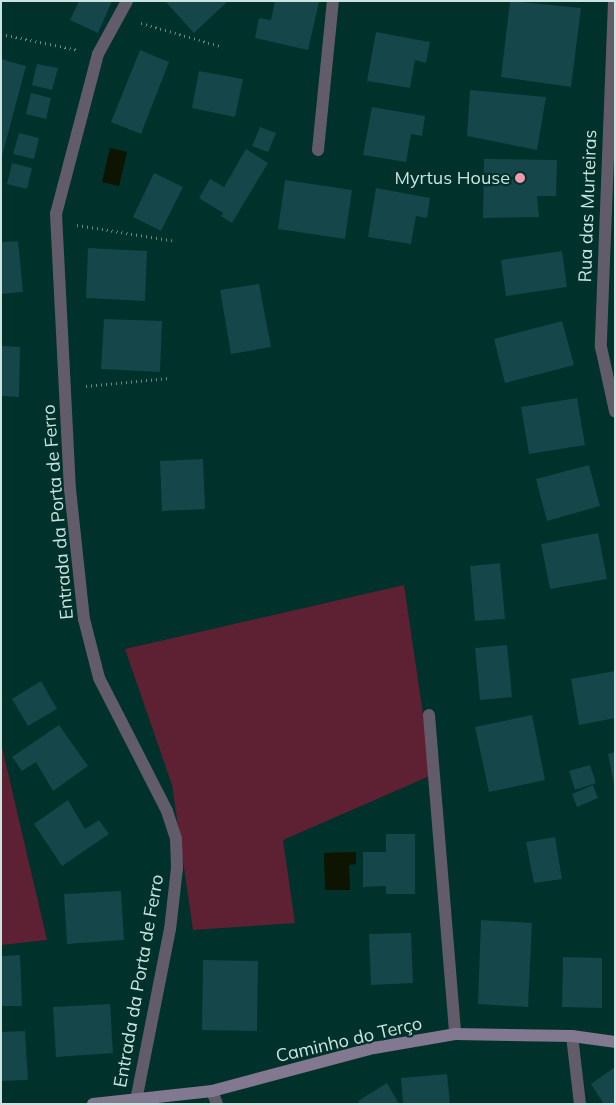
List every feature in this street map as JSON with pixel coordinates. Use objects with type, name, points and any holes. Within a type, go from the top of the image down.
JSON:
[{"type":"street","name":"Entrada da Porta de Ferro","points":[[128,1],[98,54],[56,214],[70,488],[84,619],[98,678],[167,811],[176,839],[177,868],[170,929],[136,1100]]},
{"type":"street","points":[[318,150],[333,1]]},
{"type":"street","name":"Rua das Murteiras","points":[[614,1],[601,347],[615,411]]},
{"type":"street","points":[[429,716],[455,1034]]},
{"type":"street","name":"Caminho do Terço","points":[[93,1104],[212,1091],[374,1048],[455,1034],[572,1036],[615,1042]]},
{"type":"street","points":[[572,1036],[580,1104]]},
{"type":"street","points":[[212,1091],[217,1104]]},
{"type":"path","points":[[118,17],[224,47]]},
{"type":"path","points":[[1,34],[98,54]]},
{"type":"path","points":[[57,222],[176,241]]},
{"type":"path","points":[[65,388],[169,378]]},
{"type":"shaded area","points":[[110,148],[127,152],[119,186],[102,182]]},
{"type":"shaded area","points":[[404,585],[432,775],[283,840],[295,923],[193,930],[172,785],[125,649]]},
{"type":"shaded area","points":[[1,743],[47,940],[1,945]]},
{"type":"shaded area","points":[[356,852],[356,864],[349,865],[350,890],[325,890],[324,853]]},
{"type":"building","points":[[79,1],[112,1],[98,33],[70,20]]},
{"type":"building","points":[[165,1],[228,1],[194,33]]},
{"type":"building","points":[[275,1],[319,2],[308,50],[255,38],[259,18],[271,20]]},
{"type":"building","points":[[510,1],[581,8],[571,87],[501,77]]},
{"type":"building","points":[[376,32],[430,42],[426,63],[415,60],[410,88],[367,81]]},
{"type":"building","points":[[140,50],[169,62],[141,134],[111,122]]},
{"type":"building","points":[[1,59],[26,66],[2,156],[1,156]]},
{"type":"building","points":[[37,64],[58,68],[52,90],[32,85]]},
{"type":"building","points":[[199,71],[243,79],[235,117],[192,108]]},
{"type":"building","points":[[470,90],[546,97],[537,150],[467,136]]},
{"type":"building","points":[[31,93],[51,98],[46,119],[26,114]]},
{"type":"building","points":[[372,107],[425,116],[422,136],[411,134],[406,162],[363,155]]},
{"type":"building","points":[[260,127],[276,133],[268,152],[252,146]]},
{"type":"building","points":[[19,133],[39,138],[34,159],[13,154]]},
{"type":"building","points":[[246,149],[268,163],[232,223],[221,216],[223,213],[199,198],[210,179],[224,187]]},
{"type":"building","name":"Myrtus House","points":[[484,159],[557,160],[556,196],[537,196],[539,217],[483,218]]},
{"type":"building","points":[[12,163],[32,168],[27,189],[7,184]]},
{"type":"building","points":[[154,173],[183,187],[161,231],[133,217]]},
{"type":"building","points":[[285,180],[352,190],[345,239],[278,229]]},
{"type":"building","points":[[376,188],[430,198],[427,218],[416,216],[411,244],[368,237]]},
{"type":"building","points":[[18,241],[23,292],[1,294],[1,242]]},
{"type":"building","points":[[88,248],[147,251],[145,301],[86,298]]},
{"type":"building","points":[[562,251],[567,287],[506,296],[501,260]]},
{"type":"building","points":[[259,284],[271,347],[231,354],[220,290]]},
{"type":"building","points":[[104,319],[162,321],[160,372],[101,369]]},
{"type":"building","points":[[562,321],[574,365],[505,383],[494,339]]},
{"type":"building","points":[[1,346],[20,347],[19,397],[1,396]]},
{"type":"building","points":[[577,398],[585,445],[529,454],[521,407]]},
{"type":"building","points":[[203,459],[205,509],[162,511],[160,461]]},
{"type":"building","points":[[589,465],[600,506],[547,521],[536,479]]},
{"type":"building","points":[[598,533],[607,579],[550,589],[541,544]]},
{"type":"building","points":[[500,563],[505,619],[475,621],[470,566]]},
{"type":"building","points":[[507,645],[512,697],[480,700],[475,648]]},
{"type":"building","points":[[615,671],[615,718],[579,725],[571,679]]},
{"type":"building","points":[[41,681],[57,709],[28,726],[12,699]]},
{"type":"building","points":[[532,715],[545,780],[489,792],[475,727]]},
{"type":"building","points":[[59,725],[88,766],[53,791],[36,762],[22,771],[12,757]]},
{"type":"building","points":[[615,752],[615,784],[614,784],[608,754]]},
{"type":"building","points":[[590,765],[596,783],[575,790],[569,771]]},
{"type":"building","points":[[593,785],[598,798],[577,807],[572,794]]},
{"type":"building","points":[[68,800],[85,829],[99,820],[109,834],[62,866],[34,824]]},
{"type":"building","points":[[386,834],[415,834],[415,894],[386,894],[386,886],[363,887],[363,852],[386,852]]},
{"type":"building","points":[[555,837],[562,879],[534,883],[526,842]]},
{"type":"building","points":[[121,891],[124,940],[67,944],[64,894]]},
{"type":"building","points":[[481,920],[532,923],[528,1007],[478,1004]]},
{"type":"building","points":[[411,933],[413,983],[371,985],[369,934]]},
{"type":"building","points":[[20,955],[22,1006],[1,1006],[1,956]]},
{"type":"building","points":[[563,957],[602,958],[602,1008],[562,1007]]},
{"type":"building","points":[[203,960],[258,961],[257,1031],[202,1030]]},
{"type":"building","points":[[110,1004],[113,1053],[56,1057],[53,1007]]},
{"type":"building","points":[[25,1031],[28,1080],[1,1081],[1,1032]]},
{"type":"building","points":[[615,1067],[615,1104],[604,1104],[591,1084]]},
{"type":"building","points":[[447,1074],[450,1104],[403,1104],[401,1078]]},
{"type":"building","points":[[387,1083],[399,1104],[360,1104],[358,1101]]},
{"type":"place","name":"Myrtus House","points":[[520,178]]}]
